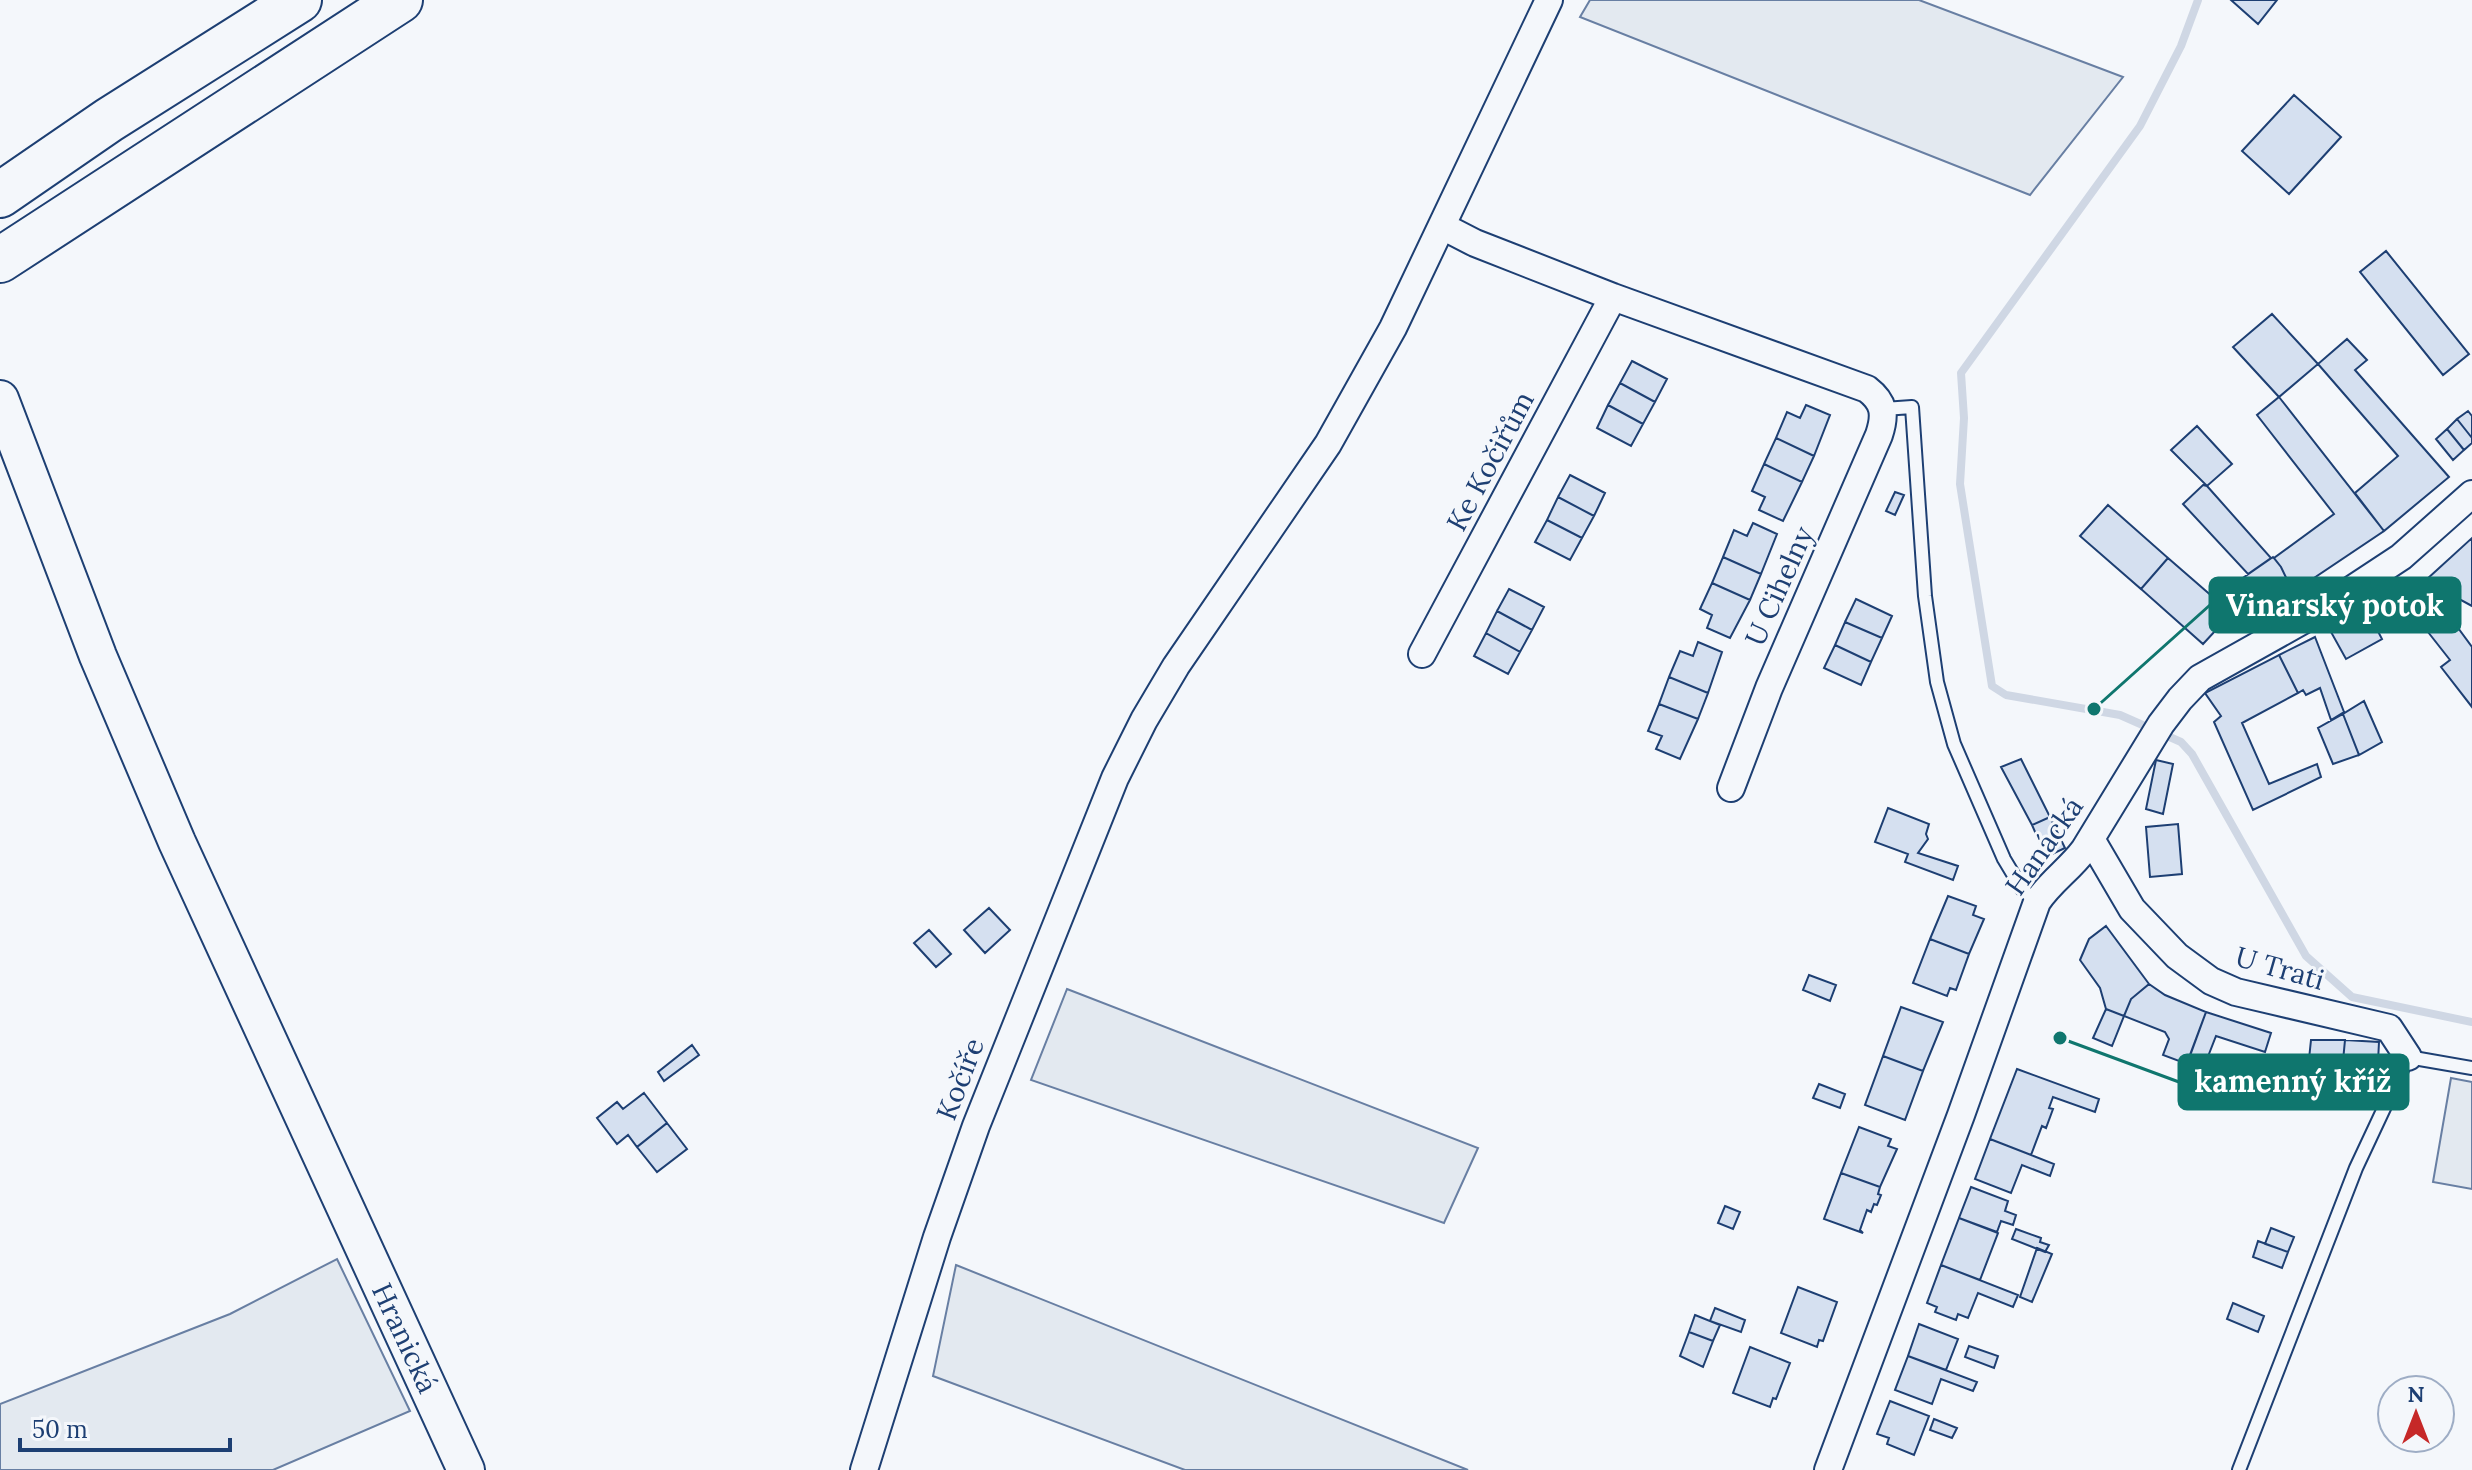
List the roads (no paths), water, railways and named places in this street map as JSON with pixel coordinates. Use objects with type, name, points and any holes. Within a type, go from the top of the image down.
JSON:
[{"type":"highway","points":[[0,195],[109,120],[299,0]]},
{"type":"highway","points":[[0,260],[400,0]]},
{"type":"main road","name":"Hranická","points":[[0,399],[98,656],[177,842],[466,1470]]},
{"type":"street","name":"Kočíře","points":[[864,1470],[937,1237],[981,1111],[1115,778],[1144,720],[1185,653],[1328,444],[1393,328],[1549,0]]},
{"type":"street","points":[[1442,226],[1475,243],[1613,297],[1867,389],[1878,397],[1884,409]]},
{"type":"street","name":"Ke Kočiřům","points":[[1422,654],[1613,297]]},
{"type":"street","name":"U Cihelny","points":[[1731,788],[1769,688],[1879,435],[1884,409]]},
{"type":"street","name":"Hanácká","points":[[1828,1470],[1956,1130],[2037,902],[2052,882],[2078,858],[2156,732],[2200,678],[2316,613],[2401,557],[2472,494]]},
{"type":"street","name":"U Trati","points":[[2091,839],[2132,909],[2177,956],[2211,981],[2236,992],[2389,1028],[2408,1057]]},
{"type":"lane","points":[[1884,409],[1912,407],[1930,641],[1937,682],[1954,744],[2004,859],[2022,889],[2037,902]]},
{"type":"lane","points":[[2239,1470],[2356,1168],[2408,1057],[2472,1068]]},
{"type":"waterway","points":[[2198,0],[2181,46],[2140,126],[1961,373],[1964,418],[1960,484],[1992,686],[2006,695],[2120,715],[2181,742],[2192,754],[2306,956],[2352,997],[2472,1022]]},
{"type":"place","name":"Vinarský potok","points":[[2094,709]]},
{"type":"place","name":"kamenný kříž","points":[[2060,1038]]}]
